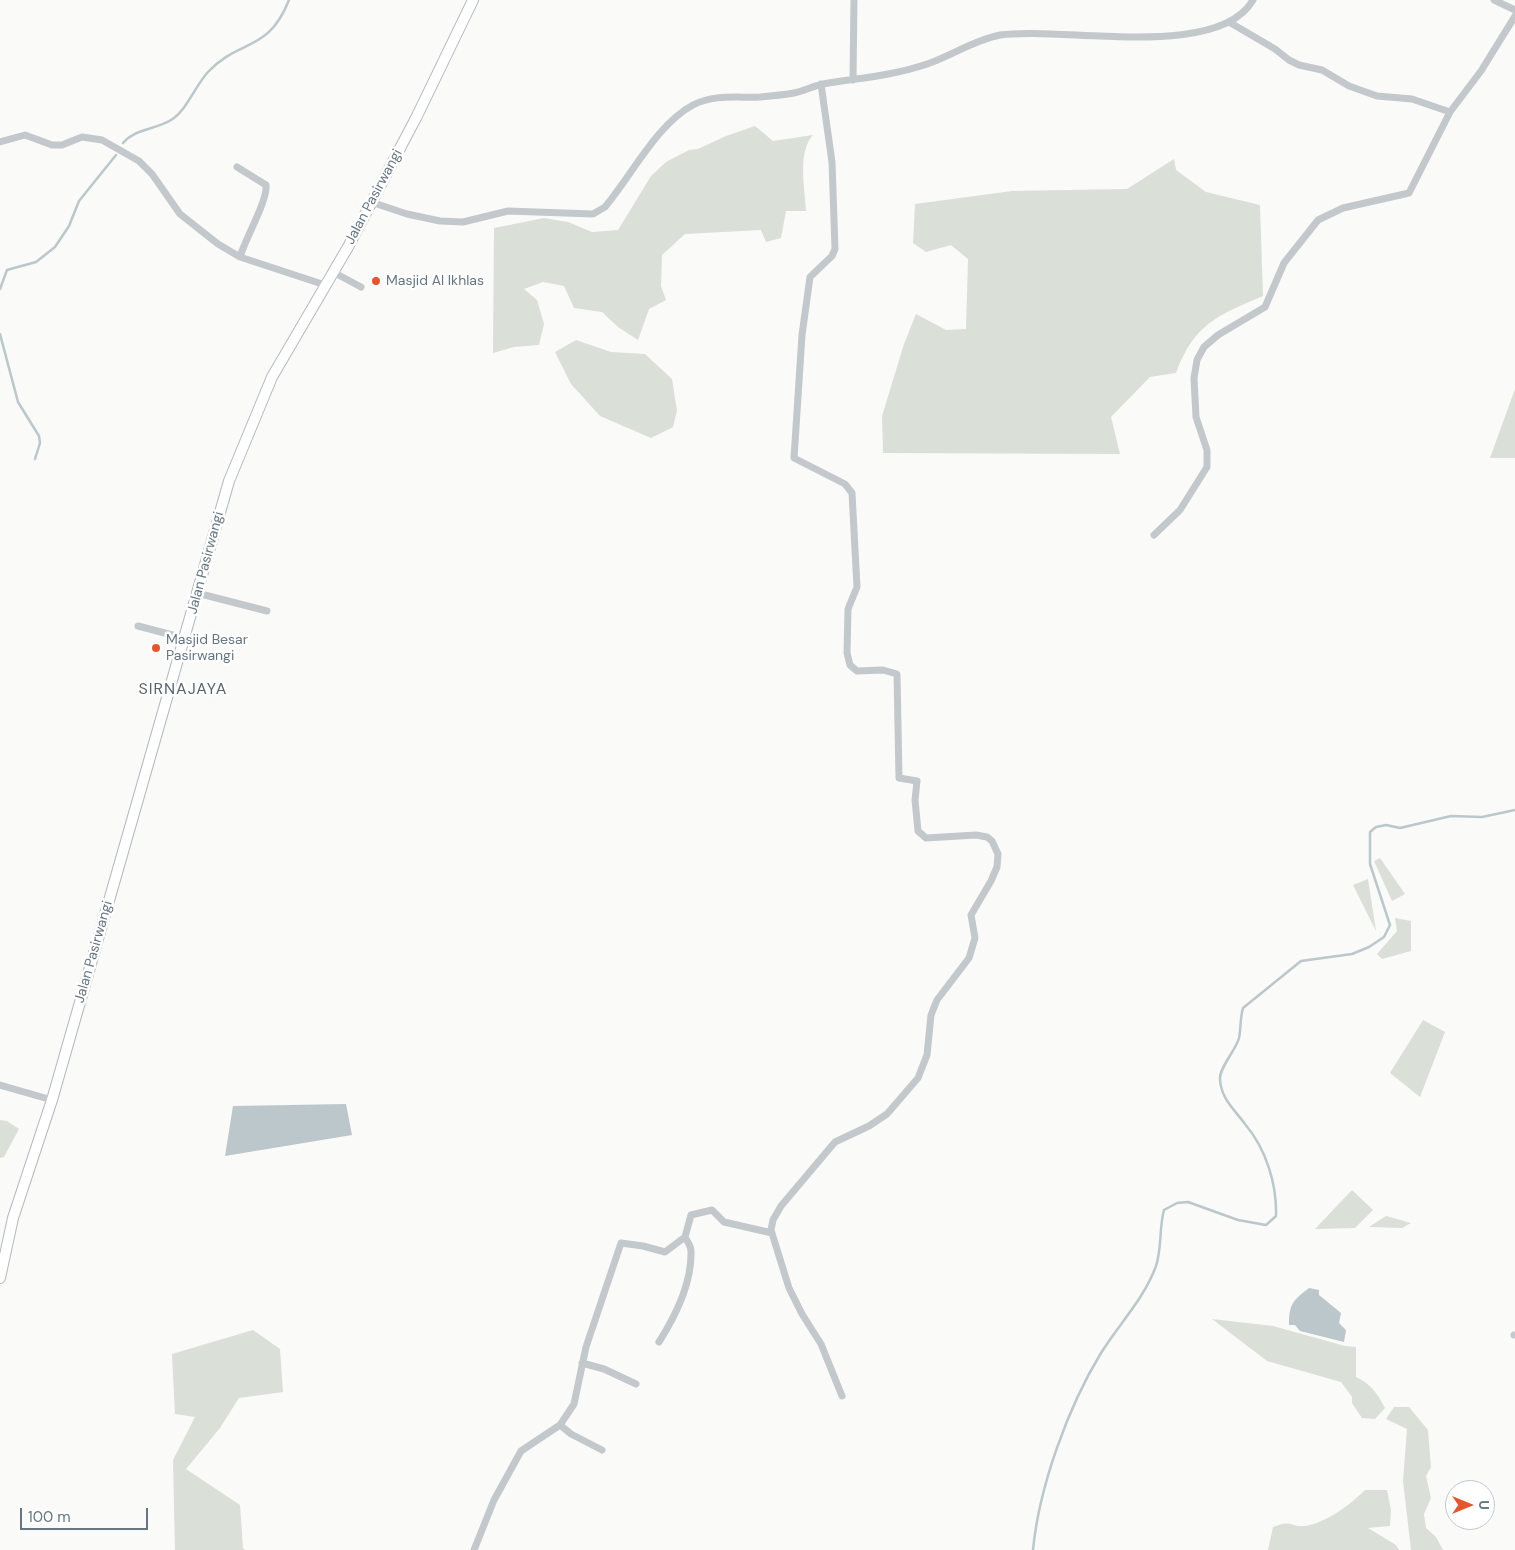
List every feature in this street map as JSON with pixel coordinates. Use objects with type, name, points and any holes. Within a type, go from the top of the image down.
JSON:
[{"type":"street","name":"Jalan Pasirwangi","points":[[0,1278],[13,1218],[52,1100],[228,480],[272,377],[333,272],[417,116],[473,0]]},
{"type":"street","points":[[853,80],[854,0]]},
{"type":"street","points":[[371,202],[407,214],[440,221],[463,222],[508,211],[593,214],[605,207],[657,137],[677,116],[694,104],[719,97],[759,97],[795,93],[821,84],[889,75],[928,64],[962,48],[999,36],[1024,34],[1145,37],[1205,32],[1229,22],[1246,12],[1253,0]]},
{"type":"street","points":[[1498,0],[1515,10]]},
{"type":"street","points":[[1154,535],[1180,510],[1207,467],[1208,454],[1196,417],[1194,378],[1197,360],[1204,347],[1218,335],[1264,307],[1284,263],[1318,220],[1343,208],[1409,193],[1450,112],[1481,71],[1515,16]]},
{"type":"street","points":[[1229,22],[1275,49],[1289,60],[1299,65],[1322,70],[1350,86],[1377,96],[1412,98],[1450,112]]},
{"type":"street","points":[[821,84],[832,162],[835,248],[832,256],[810,277],[802,335],[794,458],[845,484],[852,493],[857,587],[848,609],[847,653],[850,665],[857,671],[883,670],[898,674],[899,778],[917,781],[915,800],[918,831],[926,838],[976,835],[987,837],[998,854],[997,867],[991,881],[971,915],[975,938],[969,958],[937,1000],[931,1015],[927,1055],[918,1078],[887,1114],[869,1126],[835,1142],[781,1206],[773,1220],[772,1233],[789,1288],[802,1314],[821,1344],[842,1396]]},
{"type":"street","points":[[0,142],[25,135],[52,145],[62,145],[82,137],[90,137],[109,143],[140,161],[152,174],[180,214],[218,244],[240,257],[325,285]]},
{"type":"street","points":[[237,167],[266,185],[264,201],[246,239],[240,257]]},
{"type":"street","points":[[333,272],[361,286]]},
{"type":"street","points":[[197,593],[267,611]]},
{"type":"street","points":[[138,626],[184,638]]},
{"type":"street","points":[[0,1085],[52,1100]]},
{"type":"street","points":[[474,1550],[494,1500],[521,1451],[560,1425],[574,1404],[582,1363],[621,1243],[665,1252],[685,1237],[691,1216],[712,1210],[724,1222],[772,1233]]},
{"type":"street","points":[[659,1342],[671,1323],[685,1285],[691,1249],[685,1237]]},
{"type":"street","points":[[582,1363],[604,1369],[636,1384]]},
{"type":"street","points":[[560,1425],[571,1434],[602,1450]]},
{"type":"shaded area","points":[[755,126],[773,141],[813,135],[808,142],[803,161],[806,211],[786,211],[781,238],[766,242],[761,230],[685,234],[662,255],[661,286],[666,300],[649,309],[638,340],[618,327],[602,312],[574,308],[564,286],[543,282],[524,289],[537,300],[544,324],[539,345],[514,347],[493,353],[494,228],[544,218],[568,222],[592,232],[618,230],[651,176],[666,162],[689,150],[698,149],[726,136]]},
{"type":"shaded area","points":[[1174,159],[1176,170],[1206,192],[1260,205],[1263,296],[1233,309],[1209,323],[1191,343],[1176,373],[1150,377],[1111,417],[1120,454],[883,453],[882,416],[904,344],[916,314],[946,330],[966,329],[968,259],[951,245],[926,252],[913,243],[915,204],[1012,191],[1127,189]]},
{"type":"shaded area","points":[[576,340],[611,352],[645,354],[672,379],[677,411],[673,427],[651,438],[600,416],[571,384],[555,352]]},
{"type":"shaded area","points":[[1515,389],[1515,458],[1490,458]]},
{"type":"shaded area","points":[[1380,858],[1405,894],[1392,901],[1374,861]]},
{"type":"shaded area","points":[[1368,879],[1376,931],[1353,885]]},
{"type":"shaded area","points":[[1395,918],[1411,921],[1411,951],[1382,959],[1377,954],[1397,931]]},
{"type":"shaded area","points":[[1423,1020],[1445,1032],[1420,1097],[1390,1073]]},
{"type":"shaded area","points":[[346,1104],[352,1135],[225,1156],[233,1106]]},
{"type":"shaded area","points":[[0,1120],[7,1121],[19,1129],[4,1157],[0,1158]]},
{"type":"shaded area","points":[[1352,1190],[1373,1210],[1355,1228],[1315,1229]]},
{"type":"shaded area","points":[[1386,1216],[1411,1223],[1402,1228],[1369,1227]]},
{"type":"shaded area","points":[[1309,1288],[1319,1290],[1319,1295],[1341,1313],[1339,1323],[1346,1330],[1344,1342],[1300,1331],[1295,1325],[1289,1325],[1293,1303]]},
{"type":"shaded area","points":[[1212,1319],[1273,1326],[1345,1346],[1356,1347],[1356,1377],[1373,1390],[1385,1408],[1375,1419],[1362,1418],[1352,1403],[1352,1397],[1341,1382],[1267,1361]]},
{"type":"shaded area","points":[[253,1330],[280,1349],[283,1392],[239,1398],[220,1428],[186,1469],[240,1505],[243,1548],[245,1550],[175,1550],[173,1460],[195,1417],[175,1414],[172,1354]]},
{"type":"shaded area","points":[[1394,1407],[1409,1407],[1428,1430],[1431,1467],[1426,1476],[1431,1498],[1424,1514],[1426,1528],[1436,1537],[1443,1550],[1411,1550],[1403,1481],[1407,1429],[1386,1419]]},
{"type":"shaded area","points":[[1365,1490],[1387,1490],[1391,1510],[1390,1526],[1368,1528],[1396,1545],[1399,1550],[1268,1550],[1273,1527],[1288,1523],[1304,1526],[1320,1522],[1345,1507]]},
{"type":"waterway","points":[[123,143],[134,134],[165,123],[177,116],[208,72],[220,61],[263,37],[281,17],[289,0]]},
{"type":"waterway","points":[[0,289],[7,270],[36,262],[55,247],[69,226],[79,201],[116,155]]},
{"type":"waterway","points":[[0,334],[18,402],[39,436],[40,443],[35,459]]},
{"type":"waterway","points":[[1033,1550],[1036,1526],[1048,1474],[1067,1422],[1077,1398],[1101,1353],[1151,1278],[1158,1259],[1164,1210],[1177,1203],[1188,1202],[1238,1220],[1266,1225],[1276,1216],[1275,1192],[1269,1167],[1259,1144],[1225,1098],[1221,1086],[1220,1075],[1239,1038],[1243,1008],[1301,961],[1352,954],[1369,947],[1384,937],[1390,925],[1370,864],[1370,832],[1376,827],[1386,825],[1400,828],[1451,816],[1482,817],[1515,810]]},
{"type":"place","name":"Masjid Al Ikhlas","points":[[376,281]]},
{"type":"place","name":"Masjid Besar Pasirwangi","points":[[156,648]]},
{"type":"district","name":"SIRNAJAYA","points":[[183,690]]}]
